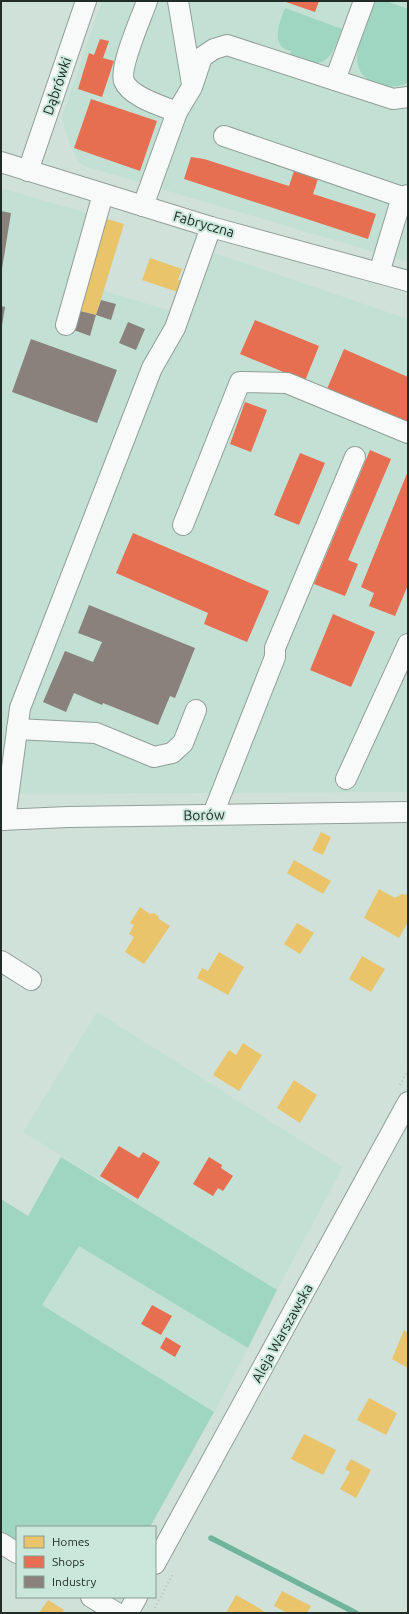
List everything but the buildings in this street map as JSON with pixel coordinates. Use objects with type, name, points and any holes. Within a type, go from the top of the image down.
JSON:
[{"type":"street","name":"Dąbrówki","points":[[28,171],[86,1]]},
{"type":"street","points":[[147,1],[128,54],[124,69],[124,81],[132,91],[143,98],[177,112]]},
{"type":"street","points":[[178,1],[192,87]]},
{"type":"street","points":[[335,80],[364,1]]},
{"type":"street","points":[[143,206],[177,112],[192,87],[202,58],[214,49],[227,45],[393,99],[408,97]]},
{"type":"street","points":[[224,136],[405,196],[379,273]]},
{"type":"street","name":"Fabryczna","points":[[1,162],[211,227],[408,281]]},
{"type":"street","points":[[66,325],[104,194]]},
{"type":"street","points":[[3,820],[6,772],[17,729],[20,708],[152,368],[175,328],[211,227]]},
{"type":"street","points":[[183,525],[240,382],[286,383],[408,433]]},
{"type":"street","points":[[213,814],[275,656],[275,648],[355,456]]},
{"type":"street","points":[[346,778],[408,644]]},
{"type":"street","points":[[17,729],[96,733],[154,757],[172,753],[183,743],[196,710]]},
{"type":"street","name":"Borów","points":[[3,820],[213,814],[408,812]]},
{"type":"street","points":[[1,961],[31,980]]},
{"type":"street","name":"Aleja Warszawska","points":[[156,1562],[408,1102]]},
{"type":"street","points":[[1,1543],[16,1552]]},
{"type":"street","points":[[93,1598],[117,1613]]},
{"type":"street","points":[[128,1613],[136,1598]]},
{"type":"shaded area","points":[[102,1],[408,1],[408,262],[84,166],[78,161],[69,142],[62,117]]},
{"type":"shaded area","points":[[1,188],[124,224],[104,291],[175,312],[183,334],[214,253],[408,319],[408,792],[1,794]]},
{"type":"shaded area","points":[[97,1012],[343,1167],[277,1290],[23,1132]]},
{"type":"shaded area","points":[[79,1246],[248,1348],[214,1412],[42,1305]]},
{"type":"green space","points":[[377,1],[389,2],[408,9],[408,83],[404,85],[392,86],[375,83],[365,77],[359,69],[357,59],[361,36],[373,4]]},
{"type":"green space","points":[[285,8],[342,29],[335,47],[324,61],[318,63],[308,63],[290,56],[291,51],[284,49],[280,44],[278,33]]},
{"type":"green space","points":[[61,1157],[277,1290],[248,1348],[79,1246],[42,1305],[214,1412],[151,1526],[16,1526],[16,1546],[1,1537],[1,1199],[28,1216]]},
{"type":"waterway","points":[[211,1538],[356,1613]]}]
